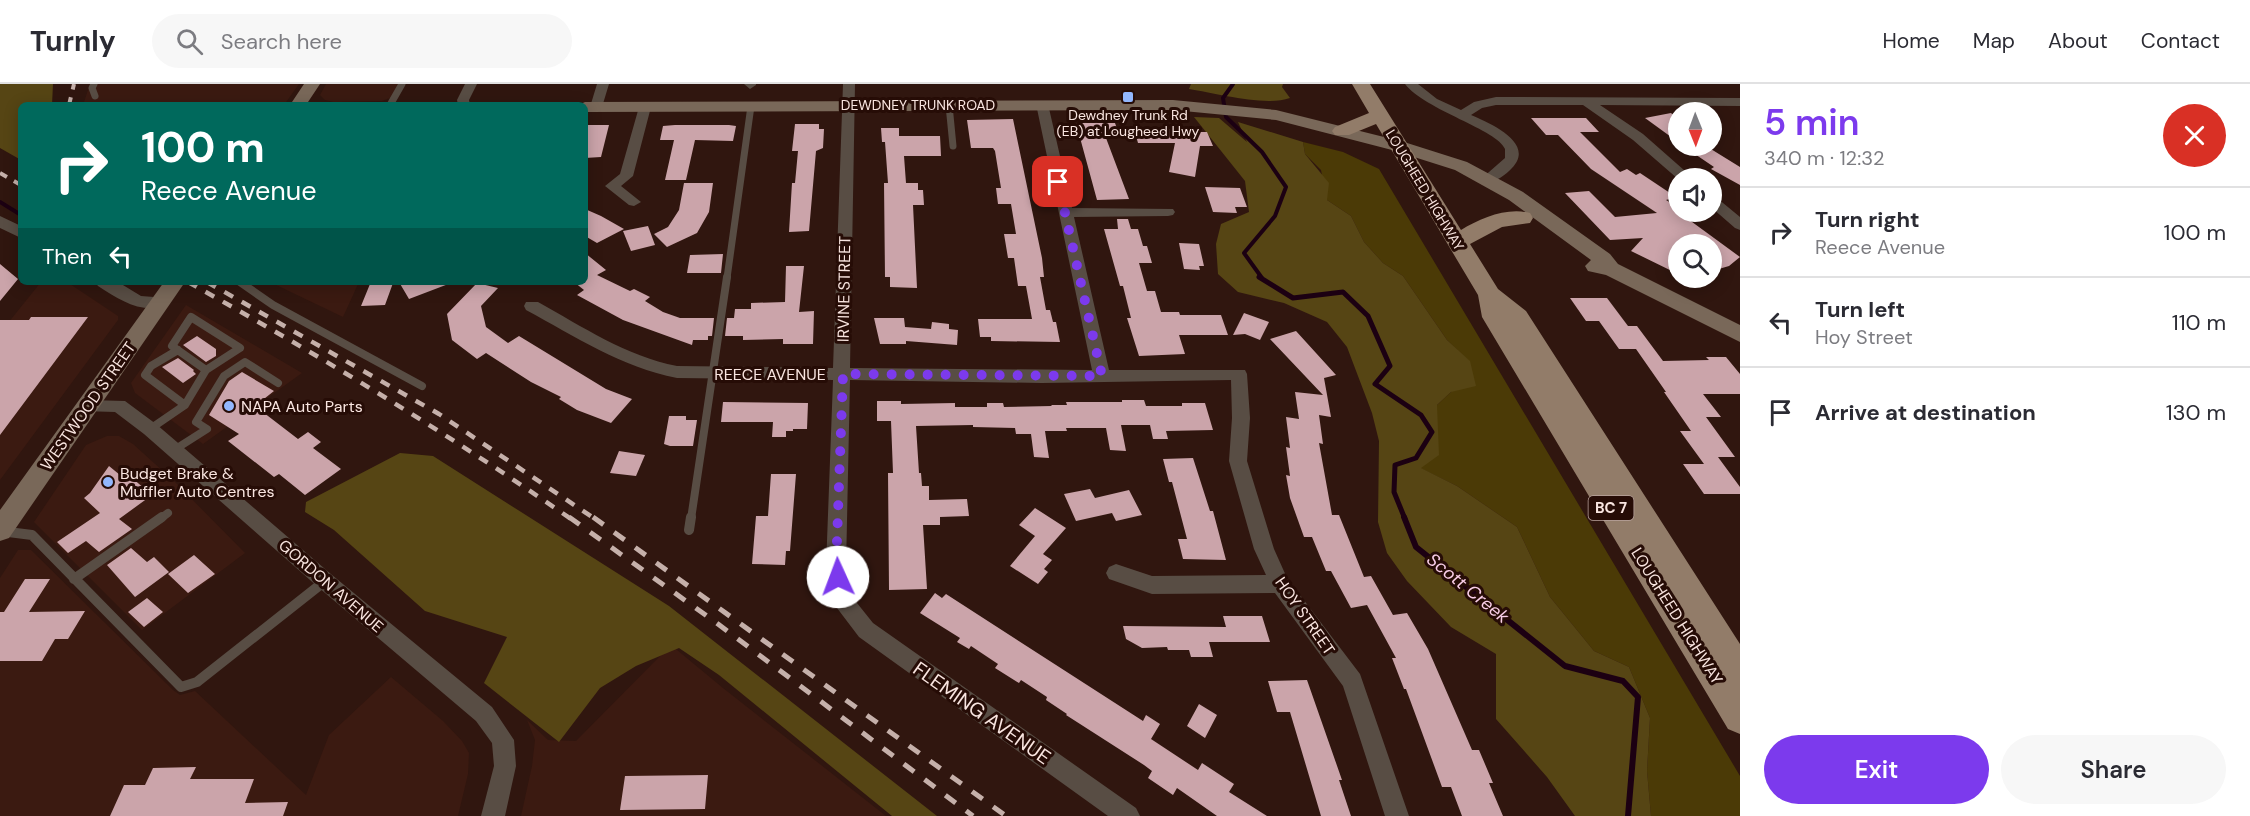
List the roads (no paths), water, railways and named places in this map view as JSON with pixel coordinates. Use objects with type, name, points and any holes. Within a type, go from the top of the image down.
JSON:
[{"type":"main road","points":[[300,102],[312,84]]},
{"type":"main road","name":"LOUGHEED HIGHWAY","points":[[1361,84],[1490,295],[1518,317],[1740,672]]},
{"type":"main road","name":"DEWDNEY TRUNK ROAD","points":[[590,107],[1042,104],[1201,106],[1276,115],[1342,131],[1403,153],[1490,196],[1585,261],[1611,269],[1740,334]]},
{"type":"main road","name":"DEWDNEY TRUNK ROAD","points":[[1248,113],[1274,124],[1461,166],[1488,179],[1539,212],[1603,259],[1611,269]]},
{"type":"main road","points":[[1342,131],[1380,115]]},
{"type":"main road","points":[[1457,243],[1485,224],[1499,219],[1522,218]]},
{"type":"main road","name":"WESTWOOD STREET","points":[[0,530],[173,285]]},
{"type":"main road","name":"LOUGHEED HIGHWAY","points":[[1490,295],[1494,317],[1740,718]]},
{"type":"street","points":[[463,102],[471,84]]},
{"type":"street","points":[[590,107],[603,84]]},
{"type":"street","name":"IRVINE STREET","points":[[844,602],[836,568],[849,84]]},
{"type":"street","points":[[1411,84],[1432,102],[1490,129],[1508,141],[1513,148],[1513,157],[1508,165],[1488,179]]},
{"type":"street","points":[[1461,116],[1478,105],[1488,102],[1586,100],[1740,102]]},
{"type":"street","points":[[1586,100],[1638,137],[1674,168]]},
{"type":"street","points":[[1042,104],[1102,376]]},
{"type":"street","points":[[634,202],[612,186],[626,176],[645,106]]},
{"type":"street","points":[[1722,210],[1740,225]]},
{"type":"street","points":[[1065,213],[1168,213]]},
{"type":"street","points":[[1,223],[18,232]]},
{"type":"street","points":[[109,285],[138,302],[161,302]]},
{"type":"street","name":"REECE AVENUE","points":[[532,306],[646,366],[677,372],[1102,376],[1239,374]]},
{"type":"street","name":"HOY STREET","points":[[1239,374],[1238,461],[1258,532],[1280,584],[1352,681],[1397,816]]},
{"type":"street","name":"GORDON AVENUE","points":[[88,406],[119,406],[150,429],[325,581],[484,714],[503,740],[505,766],[493,816]]},
{"type":"street","points":[[1116,573],[1152,585],[1280,584]]},
{"type":"street","name":"FLEMING AVENUE","points":[[844,602],[866,630],[1128,816]]},
{"type":"lane","points":[[93,84],[95,96]]},
{"type":"lane","points":[[392,102],[402,84]]},
{"type":"lane","points":[[949,105],[953,146]]},
{"type":"lane","points":[[689,530],[714,374],[751,106]]},
{"type":"lane","points":[[244,285],[273,305],[422,386]]},
{"type":"lane","points":[[150,429],[184,405],[206,370],[240,348],[191,317],[172,346],[206,370]]},
{"type":"lane","points":[[178,350],[151,366],[145,375],[184,405]]},
{"type":"lane","points":[[174,450],[207,429],[196,422],[224,376],[245,362],[278,383]]},
{"type":"lane","points":[[74,579],[168,513]]},
{"type":"lane","points":[[0,530],[32,536],[181,687],[197,682],[325,581]]},
{"type":"waterway","name":"Scott Creek","points":[[1233,84],[1223,98],[1226,117],[1262,152],[1286,187],[1275,216],[1244,253],[1262,278]]},
{"type":"waterway","points":[[0,202],[18,213]]},
{"type":"waterway","name":"Scott Creek","points":[[1259,277],[1293,298],[1343,292],[1368,316],[1390,366],[1375,384],[1421,415],[1432,432],[1416,458],[1395,465],[1394,492],[1405,519]]},
{"type":"waterway","name":"Scott Creek","points":[[1404,517],[1416,547],[1565,666],[1623,681],[1638,697],[1628,816]]},
{"type":"railway","points":[[70,102],[74,84]]},
{"type":"railway","points":[[0,173],[18,183]]},
{"type":"railway","points":[[193,285],[382,396],[571,519]]},
{"type":"railway","points":[[212,285],[439,414],[595,519]]},
{"type":"railway","points":[[569,517],[718,624],[973,816]]},
{"type":"railway","points":[[593,517],[1006,816]]},
{"type":"place","name":"Dewdney Trunk Rd (EB) at Lougheed Hwy","points":[[1128,97]]},
{"type":"place","name":"NAPA Auto Parts","points":[[229,406]]},
{"type":"place","name":"Budget Brake & Muffler Auto Centres","points":[[108,482]]}]
